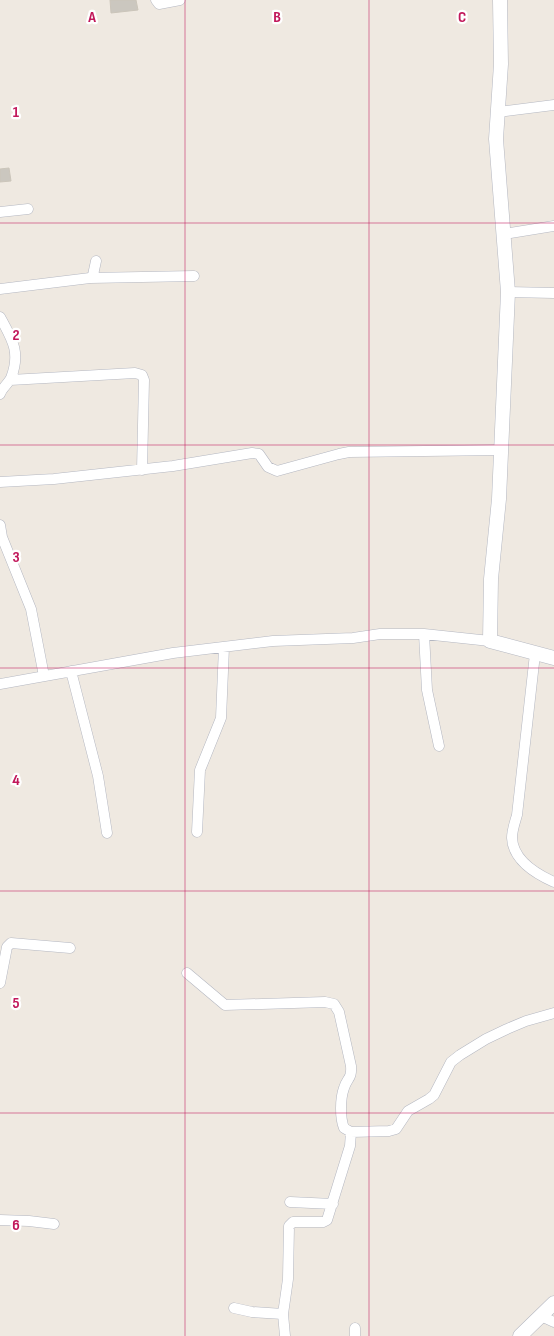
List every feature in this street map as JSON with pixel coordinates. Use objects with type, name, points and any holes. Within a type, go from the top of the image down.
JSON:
[{"type":"street","points":[[156,0],[159,4],[180,0]]},
{"type":"street","points":[[490,641],[491,570],[499,498],[508,292],[496,139],[501,58],[500,0]]},
{"type":"street","points":[[498,112],[554,105]]},
{"type":"street","points":[[0,212],[28,208]]},
{"type":"street","points":[[504,234],[554,226]]},
{"type":"street","points":[[90,278],[93,275],[96,261]]},
{"type":"street","points":[[0,289],[90,278],[194,276]]},
{"type":"street","points":[[508,292],[554,293]]},
{"type":"street","points":[[0,317],[16,352],[10,380],[0,394]]},
{"type":"street","points":[[10,380],[135,373],[142,375],[144,380],[142,470]]},
{"type":"street","points":[[0,482],[54,479],[142,470],[256,453],[261,456],[268,467],[277,471],[349,452],[501,450]]},
{"type":"street","points":[[0,525],[2,537],[31,609],[44,676]]},
{"type":"street","points":[[0,684],[164,655],[224,647],[296,639],[354,638],[380,634],[424,634],[490,641],[554,658]]},
{"type":"street","points":[[424,634],[426,683],[439,746]]},
{"type":"street","points":[[197,832],[200,770],[221,718],[224,647]]},
{"type":"street","points":[[535,654],[512,840],[523,862],[534,871],[554,882]]},
{"type":"street","points":[[71,671],[98,776],[107,833]]},
{"type":"street","points":[[0,983],[7,947],[12,943],[70,948]]},
{"type":"street","points":[[187,973],[225,1005],[325,1002],[334,1004],[339,1012],[351,1066],[351,1074],[342,1094],[342,1120],[344,1128],[351,1132],[389,1131],[396,1129],[408,1111],[434,1095],[451,1062],[460,1055],[507,1029],[554,1013]]},
{"type":"street","points":[[285,1336],[283,1314],[288,1280],[289,1226],[293,1222],[326,1221],[350,1146],[351,1132]]},
{"type":"street","points":[[290,1202],[333,1204]]},
{"type":"street","points":[[0,1220],[54,1224]]},
{"type":"street","points":[[520,1336],[554,1303]]},
{"type":"street","points":[[234,1308],[252,1312],[283,1314]]},
{"type":"street","points":[[541,1316],[554,1322]]},
{"type":"building","points":[[110,0],[136,0],[138,10],[111,13]]},
{"type":"building","points":[[9,168],[11,181],[0,182],[0,169]]}]
